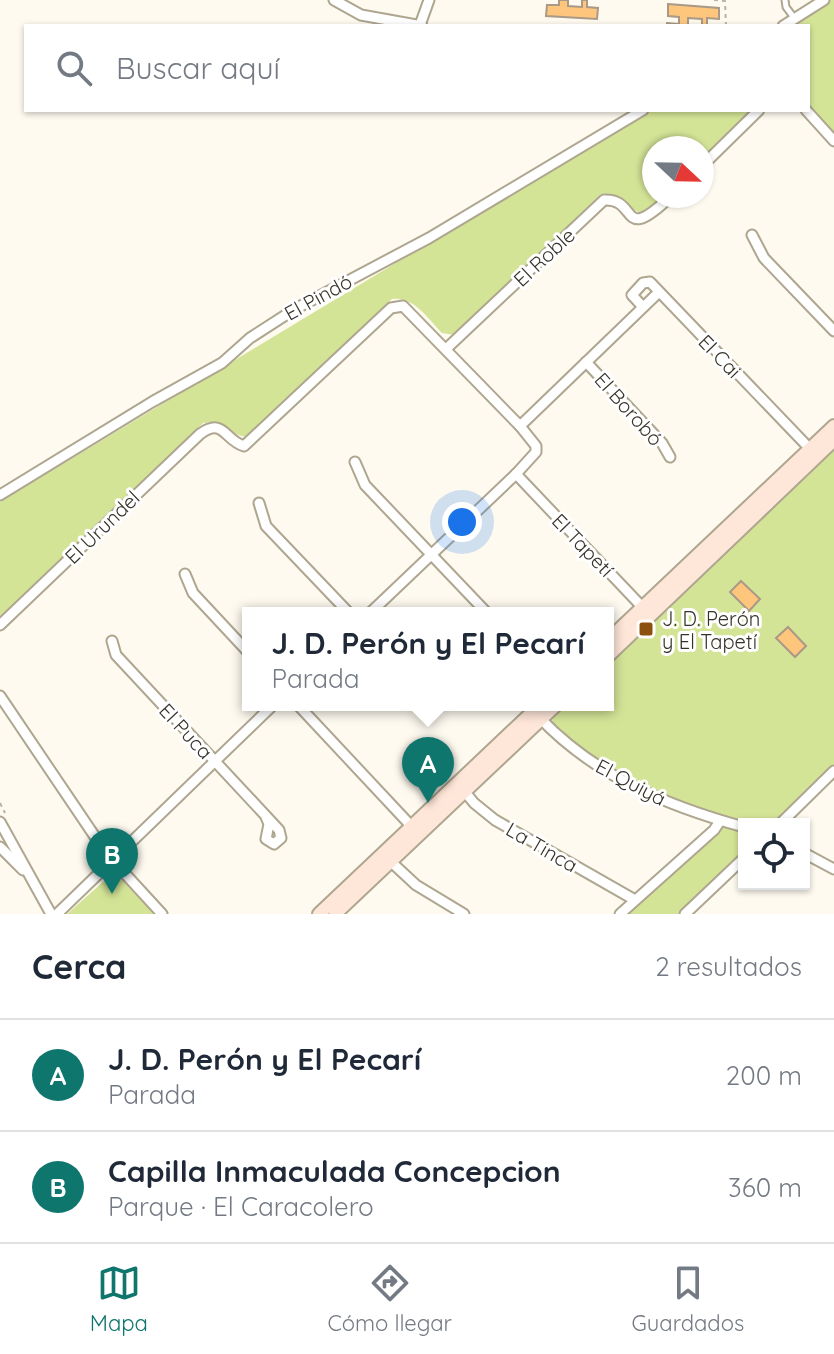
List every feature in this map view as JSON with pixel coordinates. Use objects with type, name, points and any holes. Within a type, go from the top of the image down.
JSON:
[{"type":"main road","points":[[614,649],[647,611],[814,453],[834,426]]},
{"type":"main road","points":[[814,453],[834,440]]},
{"type":"main road","points":[[614,636],[647,611]]},
{"type":"main road","points":[[335,914],[415,830],[538,712]]},
{"type":"main road","points":[[319,914],[387,858]]},
{"type":"street","points":[[334,0],[361,15],[410,24]]},
{"type":"street","points":[[422,24],[429,0]]},
{"type":"street","points":[[786,24],[824,0]]},
{"type":"street","name":"El Pindó","points":[[0,495],[222,363],[250,338],[295,309],[429,238],[640,112]]},
{"type":"street","points":[[714,154],[757,112]]},
{"type":"street","points":[[808,112],[834,141]]},
{"type":"street","name":"El Roble","points":[[446,349],[604,200],[613,200],[638,219],[648,217],[658,208]]},
{"type":"street","points":[[752,235],[764,258],[834,331]]},
{"type":"street","points":[[520,426],[659,292],[650,282],[643,283],[632,295],[643,307]]},
{"type":"street","name":"El Cai","points":[[659,292],[814,453]]},
{"type":"street","name":"El Urundel","points":[[0,625],[205,430],[211,427],[223,430],[237,444],[244,446],[391,308],[403,306],[446,349]]},
{"type":"street","points":[[376,607],[534,457],[536,446],[520,426],[446,349]]},
{"type":"street","name":"El Borobó","points":[[586,362],[662,443],[670,457]]},
{"type":"street","points":[[355,462],[365,485],[481,607]]},
{"type":"street","name":"El Tapetí","points":[[516,474],[647,611]]},
{"type":"street","points":[[259,503],[266,526],[343,607]]},
{"type":"street","points":[[185,574],[193,593],[242,646]]},
{"type":"street","name":"El Puca","points":[[112,641],[116,655],[266,817]]},
{"type":"street","points":[[0,696],[111,860],[162,914]]},
{"type":"street","points":[[57,914],[267,711]]},
{"type":"street","points":[[304,711],[415,830]]},
{"type":"street","name":"El Quiyá","points":[[538,712],[568,744],[629,785],[738,826]]},
{"type":"street","points":[[786,818],[834,771]]},
{"type":"street","name":"La Tinca","points":[[461,787],[495,820],[635,900]]},
{"type":"street","points":[[620,914],[714,830],[720,821]]},
{"type":"street","points":[[0,822],[51,914]]},
{"type":"street","points":[[0,847],[31,878]]},
{"type":"street","points":[[810,856],[834,869]]},
{"type":"street","points":[[387,858],[416,885],[464,914]]},
{"type":"street","points":[[689,913],[738,864]]},
{"type":"lane","points":[[785,0],[795,19]]},
{"type":"path","points":[[714,0],[725,1],[726,24]]},
{"type":"green space","points":[[834,0],[834,134],[810,108],[810,24],[791,24]]},
{"type":"green space","points":[[646,112],[753,112],[714,149],[714,136],[642,136],[642,208],[652,208],[645,214],[614,195],[601,194],[455,335],[442,333],[426,315],[407,301],[392,299],[246,437],[217,423],[203,423],[0,618],[0,502]]},
{"type":"green space","points":[[834,445],[834,767],[780,818],[738,818],[738,821],[714,816],[655,794],[600,762],[552,724],[557,711],[614,711],[614,656]]},
{"type":"green space","points":[[720,821],[738,826],[738,864],[685,914],[620,914]]},
{"type":"green space","points":[[112,874],[117,875],[154,914],[67,914]]},
{"type":"building","points":[[559,0],[568,0],[568,6],[582,7],[582,0],[587,0],[587,7],[598,8],[597,19],[546,16],[547,5],[559,5]]},
{"type":"building","points":[[668,4],[719,8],[719,19],[707,18],[707,24],[702,24],[702,19],[688,18],[688,24],[679,24],[679,17],[668,16]]},
{"type":"building","points":[[741,581],[760,599],[749,611],[730,592]]},
{"type":"building","points":[[788,627],[806,646],[795,657],[776,638]]},
{"type":"place","name":"J. D. Perón y El Tapetí","points":[[646,629]]},
{"type":"place","name":"J. D. Perón y El Pecarí","points":[[428,803]]},
{"type":"place","name":"Capilla Inmaculada Concepcion","points":[[112,894]]}]
